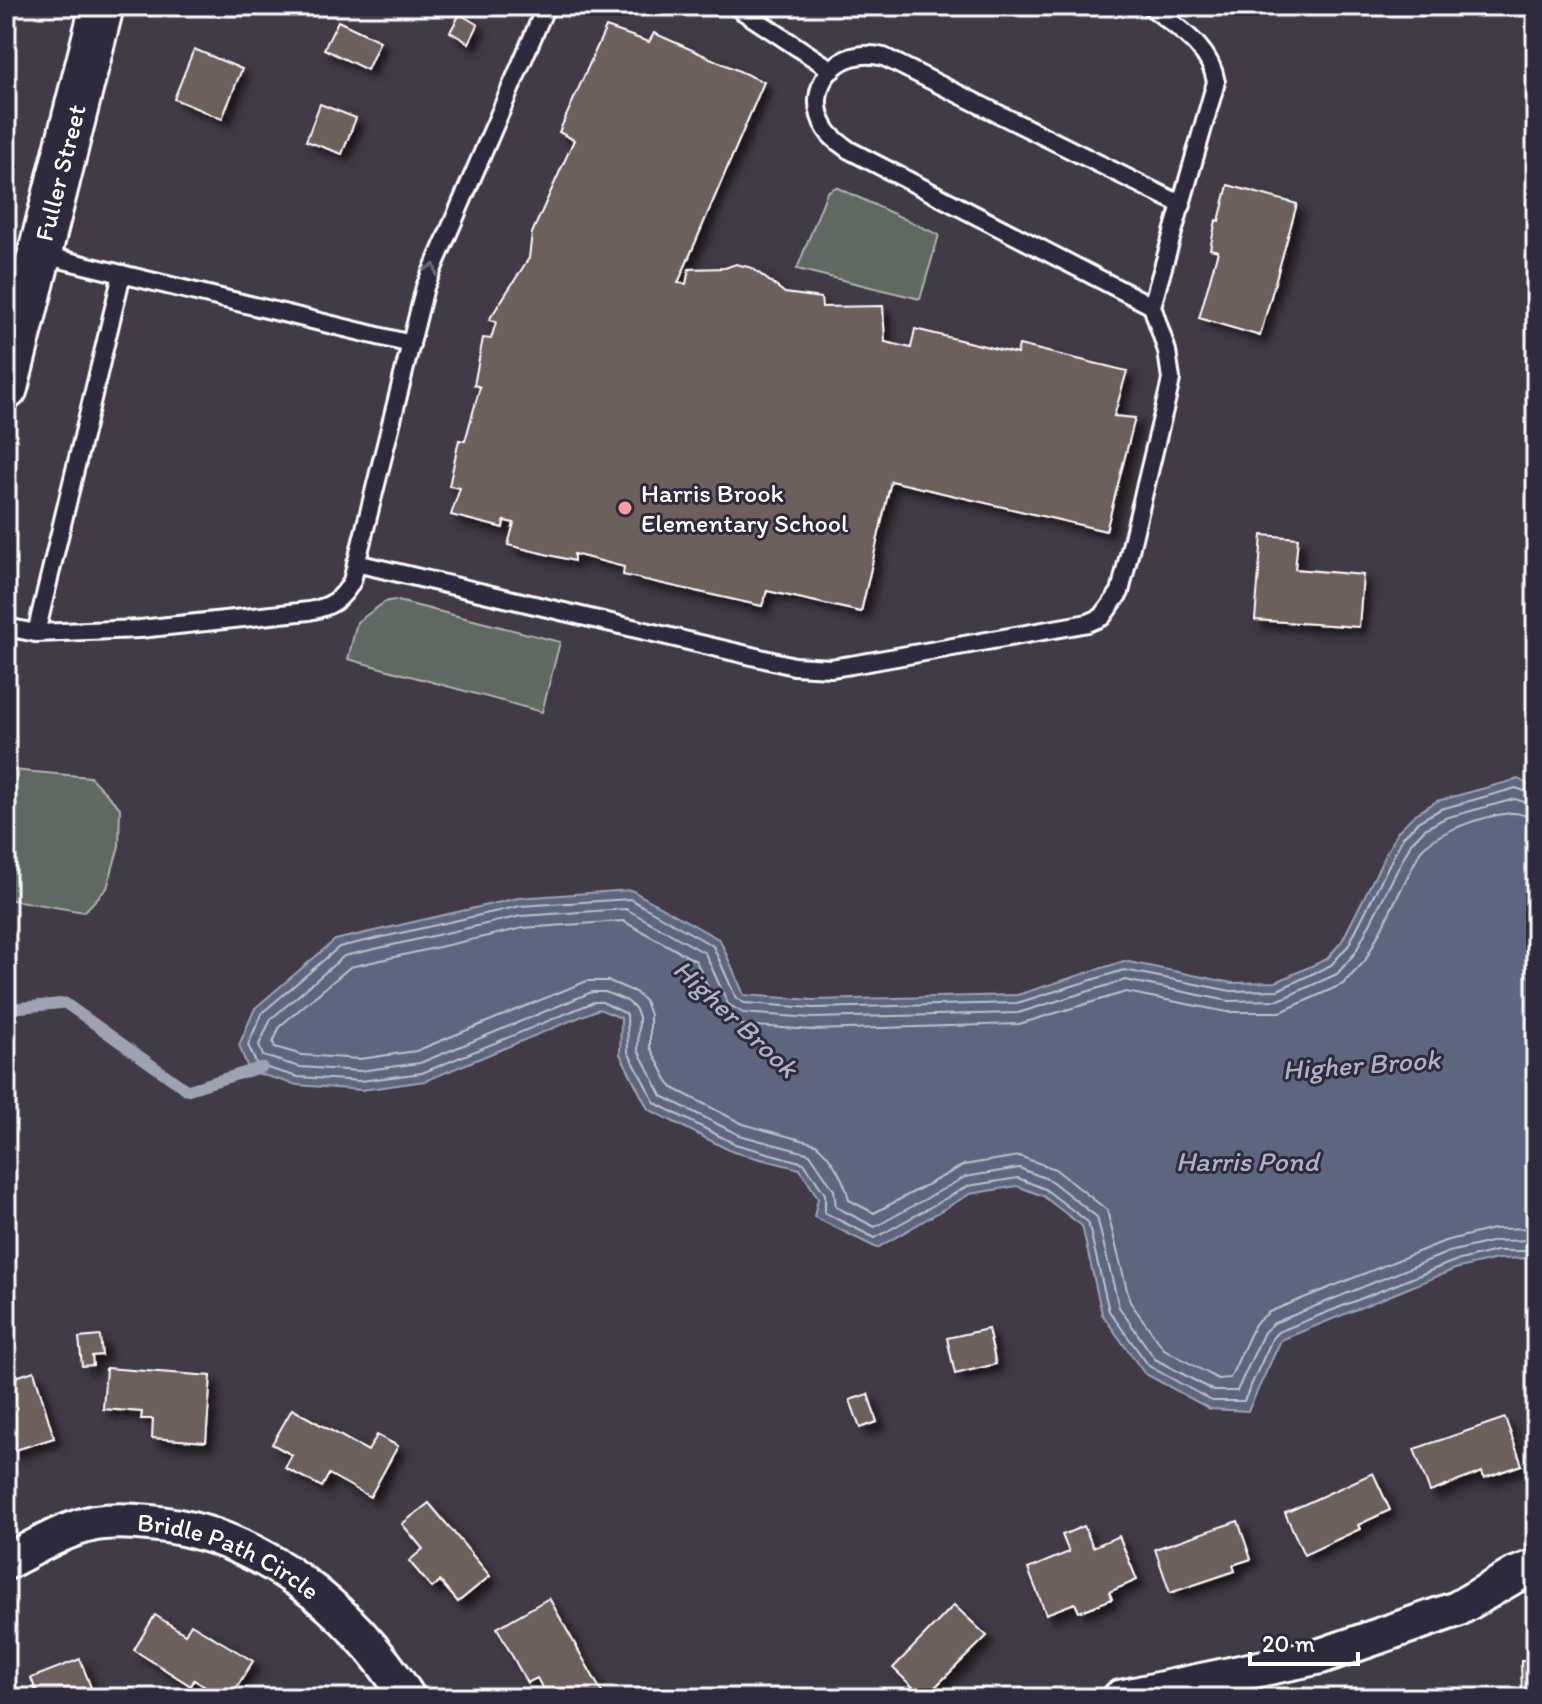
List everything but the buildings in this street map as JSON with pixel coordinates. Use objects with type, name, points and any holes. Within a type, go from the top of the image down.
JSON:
[{"type":"street","name":"Fuller Street","points":[[6,388],[102,6]]},
{"type":"street","name":"Bridle Path Circle","points":[[6,1562],[54,1538],[93,1523],[111,1521],[166,1525],[223,1539],[263,1556],[338,1613],[367,1640],[408,1698]]},
{"type":"street","points":[[1120,1698],[1321,1656],[1457,1609],[1515,1575],[1536,1567]]},
{"type":"lane","points":[[6,627],[36,633],[140,629],[321,609],[341,598],[352,581],[425,287],[546,6]]},
{"type":"lane","points":[[735,6],[832,70]]},
{"type":"lane","points":[[356,563],[794,666],[831,668],[851,665],[1088,623],[1102,617],[1120,592],[1169,389],[1171,379],[1167,351],[1152,306],[1214,94],[1214,68],[1201,47],[1150,6]]},
{"type":"lane","points":[[1152,306],[849,150],[827,132],[818,105],[823,83],[840,60],[859,53],[884,57],[1182,205]]},
{"type":"lane","points":[[39,254],[411,344]]},
{"type":"lane","points":[[36,633],[122,274]]},
{"type":"shaded area","points":[[836,187],[939,235],[920,299],[797,269],[827,192]]},
{"type":"shaded area","points":[[394,600],[560,642],[542,712],[348,659],[357,622],[385,602]]},
{"type":"shaded area","points":[[12,770],[90,777],[120,808],[119,846],[107,888],[84,912],[6,899],[6,775]]},
{"type":"water","name":"Harris Pond","points":[[1518,779],[1536,789],[1536,1258],[1497,1259],[1455,1269],[1281,1340],[1248,1411],[1210,1409],[1144,1373],[1102,1314],[1082,1226],[1043,1196],[1017,1186],[970,1194],[877,1248],[814,1217],[818,1198],[800,1169],[733,1152],[648,1109],[620,1054],[621,1018],[599,1009],[425,1081],[362,1090],[297,1085],[249,1071],[239,1045],[255,1008],[335,940],[518,898],[631,890],[720,940],[744,995],[813,1000],[1017,995],[1124,961],[1232,983],[1276,982],[1327,959],[1342,941],[1397,832],[1414,815],[1437,801]]},
{"type":"waterway","name":"Higher Brook","points":[[6,1009],[65,1003],[187,1090],[262,1067]]},
{"type":"place","name":"Harris Brook Elementary School","points":[[625,508]]}]
